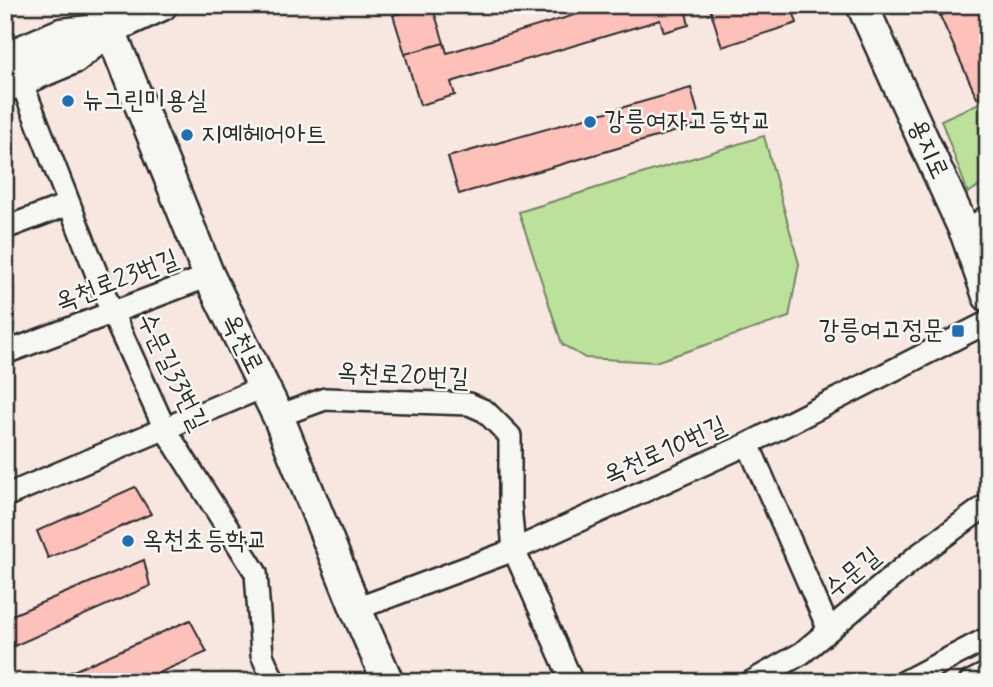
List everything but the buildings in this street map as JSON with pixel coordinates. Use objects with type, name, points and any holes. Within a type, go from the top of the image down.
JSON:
[{"type":"street","points":[[10,75],[61,34],[105,17],[162,5]]},
{"type":"street","name":"용지로","points":[[862,5],[923,136],[977,225],[988,296]]},
{"type":"street","name":"옥천로","points":[[105,17],[209,276],[278,416],[388,682]]},
{"type":"street","name":"수문길33번길","points":[[10,75],[69,204],[112,313],[165,429],[256,573],[262,655],[274,682]]},
{"type":"street","points":[[5,228],[69,204]]},
{"type":"street","name":"옥천로23번길","points":[[5,353],[209,276]]},
{"type":"street","name":"옥천로10번길","points":[[356,609],[514,550],[748,444],[988,322]]},
{"type":"street","points":[[5,496],[263,387]]},
{"type":"street","name":"옥천로20번길","points":[[278,416],[325,399],[469,404],[485,411],[510,436],[510,505],[514,550],[572,682]]},
{"type":"street","points":[[748,444],[829,630]]},
{"type":"street","name":"수문길","points":[[751,682],[802,653],[916,555],[988,504]]},
{"type":"street","points":[[904,682],[988,638]]},
{"type":"street","points":[[970,682],[988,673]]},
{"type":"green space","points":[[988,99],[988,180],[968,193],[941,120]]},
{"type":"green space","points":[[764,136],[799,264],[789,317],[655,362],[585,358],[562,344],[519,212]]},
{"type":"place","name":"뉴그린미용실","points":[[68,101]]},
{"type":"place","name":"강릉여자고등학교","points":[[590,122]]},
{"type":"place","name":"지예헤어아트","points":[[187,135]]},
{"type":"place","name":"강릉여고정문","points":[[958,331]]},
{"type":"place","name":"옥천초등학교","points":[[128,541]]}]
